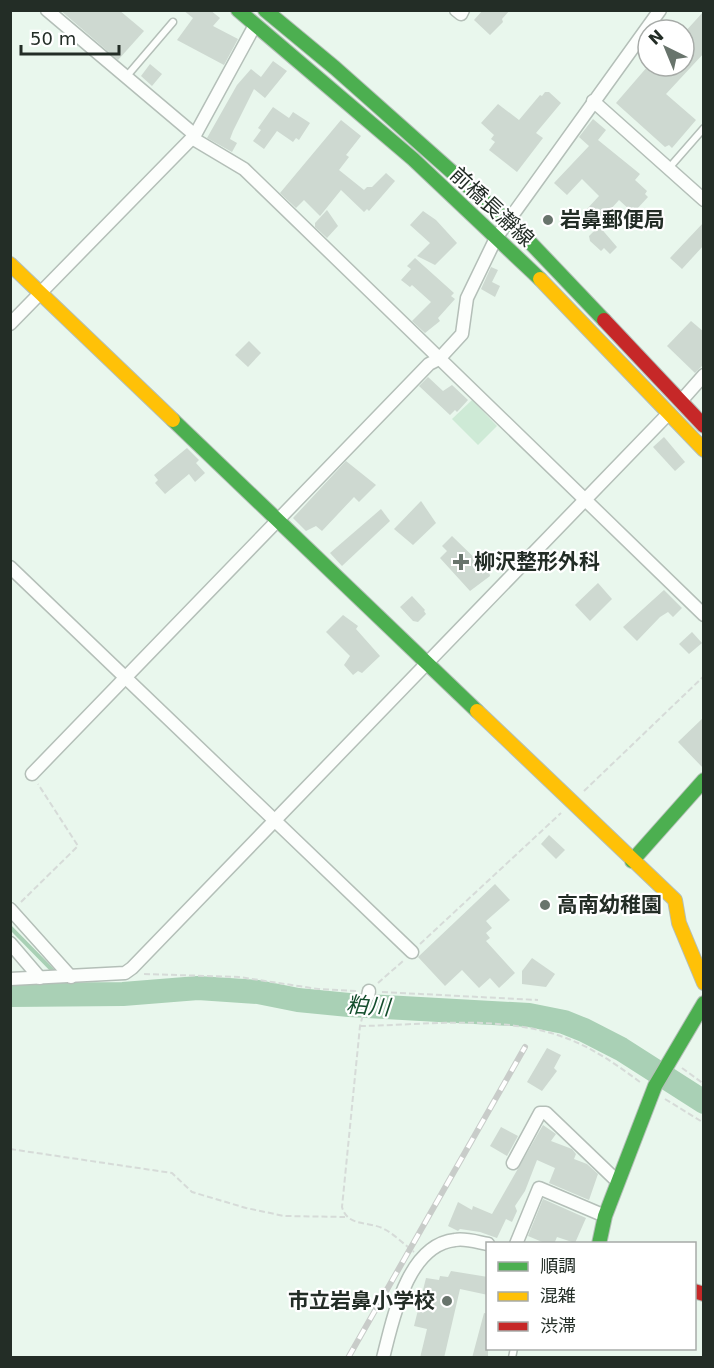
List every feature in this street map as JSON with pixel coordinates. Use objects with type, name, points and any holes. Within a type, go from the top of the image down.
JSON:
[{"type":"street","points":[[47,10],[193,137],[244,170],[704,615]]},
{"type":"street","name":"前橋長瀞線","points":[[238,10],[378,129],[496,238],[578,317],[704,450]]},
{"type":"street","points":[[456,10],[461,14],[463,10]]},
{"type":"street","points":[[32,774],[429,364],[439,359],[462,334],[467,298],[496,238],[660,10]]},
{"type":"street","name":"前橋長瀞線","points":[[267,11],[335,68],[507,221],[704,426]]},
{"type":"street","points":[[10,324],[193,137],[255,25]]},
{"type":"street","points":[[593,101],[704,200]]},
{"type":"street","points":[[10,264],[675,900],[679,923],[704,983]]},
{"type":"street","points":[[681,401],[704,375]]},
{"type":"street","points":[[10,979],[124,973],[669,413]]},
{"type":"street","points":[[10,567],[412,952]]},
{"type":"street","points":[[632,861],[704,780]]},
{"type":"street","points":[[11,910],[63,977]]},
{"type":"street","points":[[10,944],[40,978]]},
{"type":"street","points":[[599,1242],[605,1216],[669,1060],[704,1003]]},
{"type":"street","points":[[513,1163],[540,1113],[546,1113],[618,1182]]},
{"type":"street","points":[[517,1242],[539,1188],[605,1216]]},
{"type":"street","points":[[383,1358],[397,1308],[421,1257],[438,1245],[454,1240],[486,1244]]},
{"type":"lane","points":[[126,77],[173,22]]},
{"type":"lane","points":[[669,168],[704,128]]},
{"type":"path","points":[[369,994],[704,676]]},
{"type":"path","points":[[11,910],[78,846],[32,774]]},
{"type":"path","points":[[124,973],[204,974],[369,994],[468,994],[538,1000]]},
{"type":"path","points":[[345,1216],[342,1207],[361,1022]]},
{"type":"path","points":[[360,1026],[494,1025],[542,1031],[593,1050],[704,1123]]},
{"type":"path","points":[[669,1060],[704,1084]]},
{"type":"path","points":[[10,1149],[172,1173],[192,1192],[274,1214],[345,1216],[386,1230],[421,1257]]},
{"type":"green space","points":[[472,400],[497,426],[478,445],[452,419]]},
{"type":"building","points":[[60,10],[119,10],[144,31],[118,60]]},
{"type":"building","points":[[183,10],[210,10],[220,18],[213,26],[238,39],[224,65],[177,40],[193,18]]},
{"type":"building","points":[[483,10],[510,10],[502,19],[503,22],[490,35],[474,20]]},
{"type":"building","points":[[704,11],[704,53],[696,62],[696,20]]},
{"type":"building","points":[[273,61],[287,71],[265,98],[254,89],[230,139],[237,143],[232,152],[207,138],[237,85],[251,69],[261,77]]},
{"type":"building","points":[[150,64],[162,74],[152,86],[141,76]]},
{"type":"building","points":[[638,78],[681,78],[666,94],[696,120],[672,148],[669,145],[665,147],[616,103]]},
{"type":"building","points":[[545,92],[549,92],[561,103],[536,133],[543,138],[517,172],[489,150],[495,142],[491,139],[494,135],[481,123],[498,104],[519,120]]},
{"type":"building","points":[[273,107],[289,118],[293,112],[310,123],[299,140],[296,138],[293,142],[277,131],[264,149],[253,141],[261,130],[258,128]]},
{"type":"building","points":[[593,119],[606,130],[598,140],[640,174],[635,180],[647,191],[645,194],[648,197],[636,210],[633,207],[630,210],[619,200],[600,221],[587,209],[599,196],[582,179],[567,195],[554,183],[589,146],[579,137]]},
{"type":"building","points":[[341,120],[361,136],[346,155],[349,157],[339,170],[364,190],[372,187],[386,173],[395,181],[369,211],[367,209],[364,212],[341,190],[320,216],[304,200],[296,208],[280,193]]},
{"type":"building","points":[[327,210],[338,226],[327,238],[315,227],[315,223]]},
{"type":"building","points":[[423,211],[436,220],[457,243],[435,265],[417,256],[430,243],[410,225]]},
{"type":"building","points":[[704,222],[704,245],[682,269],[670,258]]},
{"type":"building","points":[[599,226],[617,247],[610,254],[604,248],[601,251],[590,241],[589,236]]},
{"type":"building","points":[[415,258],[454,293],[451,296],[455,299],[438,318],[440,321],[425,333],[412,321],[431,302],[412,285],[410,287],[401,280],[411,269],[407,266]]},
{"type":"building","points":[[491,267],[498,270],[492,282],[500,286],[495,297],[481,289]]},
{"type":"building","points":[[691,321],[704,332],[704,364],[695,373],[667,346]]},
{"type":"building","points":[[249,341],[261,353],[248,367],[235,355]]},
{"type":"building","points":[[428,377],[443,391],[452,385],[468,400],[457,412],[455,410],[450,415],[419,386]]},
{"type":"building","points":[[664,437],[685,462],[675,471],[653,447]]},
{"type":"building","points":[[187,448],[199,460],[196,463],[205,473],[195,482],[189,474],[165,494],[155,483],[158,480],[154,475]]},
{"type":"building","points":[[346,461],[376,485],[359,502],[354,497],[322,531],[316,526],[306,531],[293,518]]},
{"type":"building","points":[[421,501],[436,523],[413,545],[394,529]]},
{"type":"building","points":[[381,509],[390,521],[342,566],[330,553]]},
{"type":"building","name":"柳沢整形外科","points":[[452,536],[489,572],[490,576],[470,591],[440,558],[447,551],[442,546]]},
{"type":"building","points":[[598,583],[612,599],[590,621],[575,605]]},
{"type":"building","points":[[664,590],[682,608],[673,617],[668,612],[660,617],[637,641],[623,627]]},
{"type":"building","points":[[412,596],[426,614],[418,622],[413,621],[400,607]]},
{"type":"building","points":[[343,615],[358,626],[356,629],[380,656],[362,673],[358,671],[353,675],[344,665],[350,656],[326,632]]},
{"type":"building","points":[[692,632],[702,643],[689,654],[679,644]]},
{"type":"building","points":[[704,717],[704,769],[678,742]]},
{"type":"building","points":[[549,835],[565,850],[556,859],[541,844]]},
{"type":"building","points":[[495,884],[510,900],[486,921],[492,928],[486,933],[490,938],[486,941],[515,973],[499,988],[490,978],[479,988],[462,970],[445,986],[418,957]]},
{"type":"building","points":[[532,958],[555,974],[546,987],[522,984],[522,971]]},
{"type":"building","points":[[547,1048],[561,1055],[554,1068],[557,1071],[542,1091],[527,1082]]},
{"type":"building","points":[[543,1125],[556,1134],[551,1141],[572,1149],[576,1154],[574,1159],[587,1164],[598,1174],[589,1200],[549,1183],[555,1168],[537,1160],[525,1191],[515,1206],[517,1211],[512,1222],[506,1219],[497,1238],[480,1232],[460,1229],[458,1231],[448,1226],[458,1202],[472,1210],[473,1206],[492,1214]]},
{"type":"building","points":[[501,1127],[518,1136],[507,1156],[490,1146]]},
{"type":"building","points":[[543,1199],[586,1218],[575,1242],[557,1237],[555,1242],[542,1242],[528,1236]]},
{"type":"building","points":[[451,1271],[486,1277],[486,1295],[460,1289],[444,1358],[420,1358],[427,1329],[414,1326],[426,1278],[439,1280],[440,1276],[448,1277]]},
{"type":"building","points":[[484,1313],[486,1314],[488,1358],[472,1358]]},
{"type":"waterway","points":[[10,927],[56,974]]},
{"type":"waterway","points":[[61,979],[75,994]]},
{"type":"waterway","name":"粕川","points":[[10,995],[123,994],[198,988],[258,992],[298,1000],[349,1005],[529,1015],[564,1022],[584,1030],[621,1049],[704,1102]]},
{"type":"railway","points":[[348,1358],[525,1047]]},
{"type":"traffic: fast","points":[[238,10],[413,159],[540,279]]},
{"type":"traffic: fast","points":[[265,10],[335,68],[524,236],[604,320]]},
{"type":"traffic: fast","points":[[173,420],[477,711]]},
{"type":"traffic: fast","points":[[632,861],[704,780]]},
{"type":"traffic: fast","points":[[599,1242],[605,1216],[655,1086],[704,1003]]},
{"type":"traffic: slow","points":[[10,264],[173,420]]},
{"type":"traffic: slow","points":[[540,279],[704,450]]},
{"type":"traffic: slow","points":[[477,711],[675,900],[679,923],[704,983]]},
{"type":"traffic: jam","points":[[604,320],[704,426]]},
{"type":"traffic: jam","points":[[696,1292],[704,1294]]},
{"type":"place","name":"岩鼻郵便局","points":[[548,220]]},
{"type":"place","name":"柳沢整形外科","points":[[461,562]]},
{"type":"place","name":"高南幼稚園","points":[[545,905]]},
{"type":"place","name":"市立岩鼻小学校","points":[[447,1301]]}]
